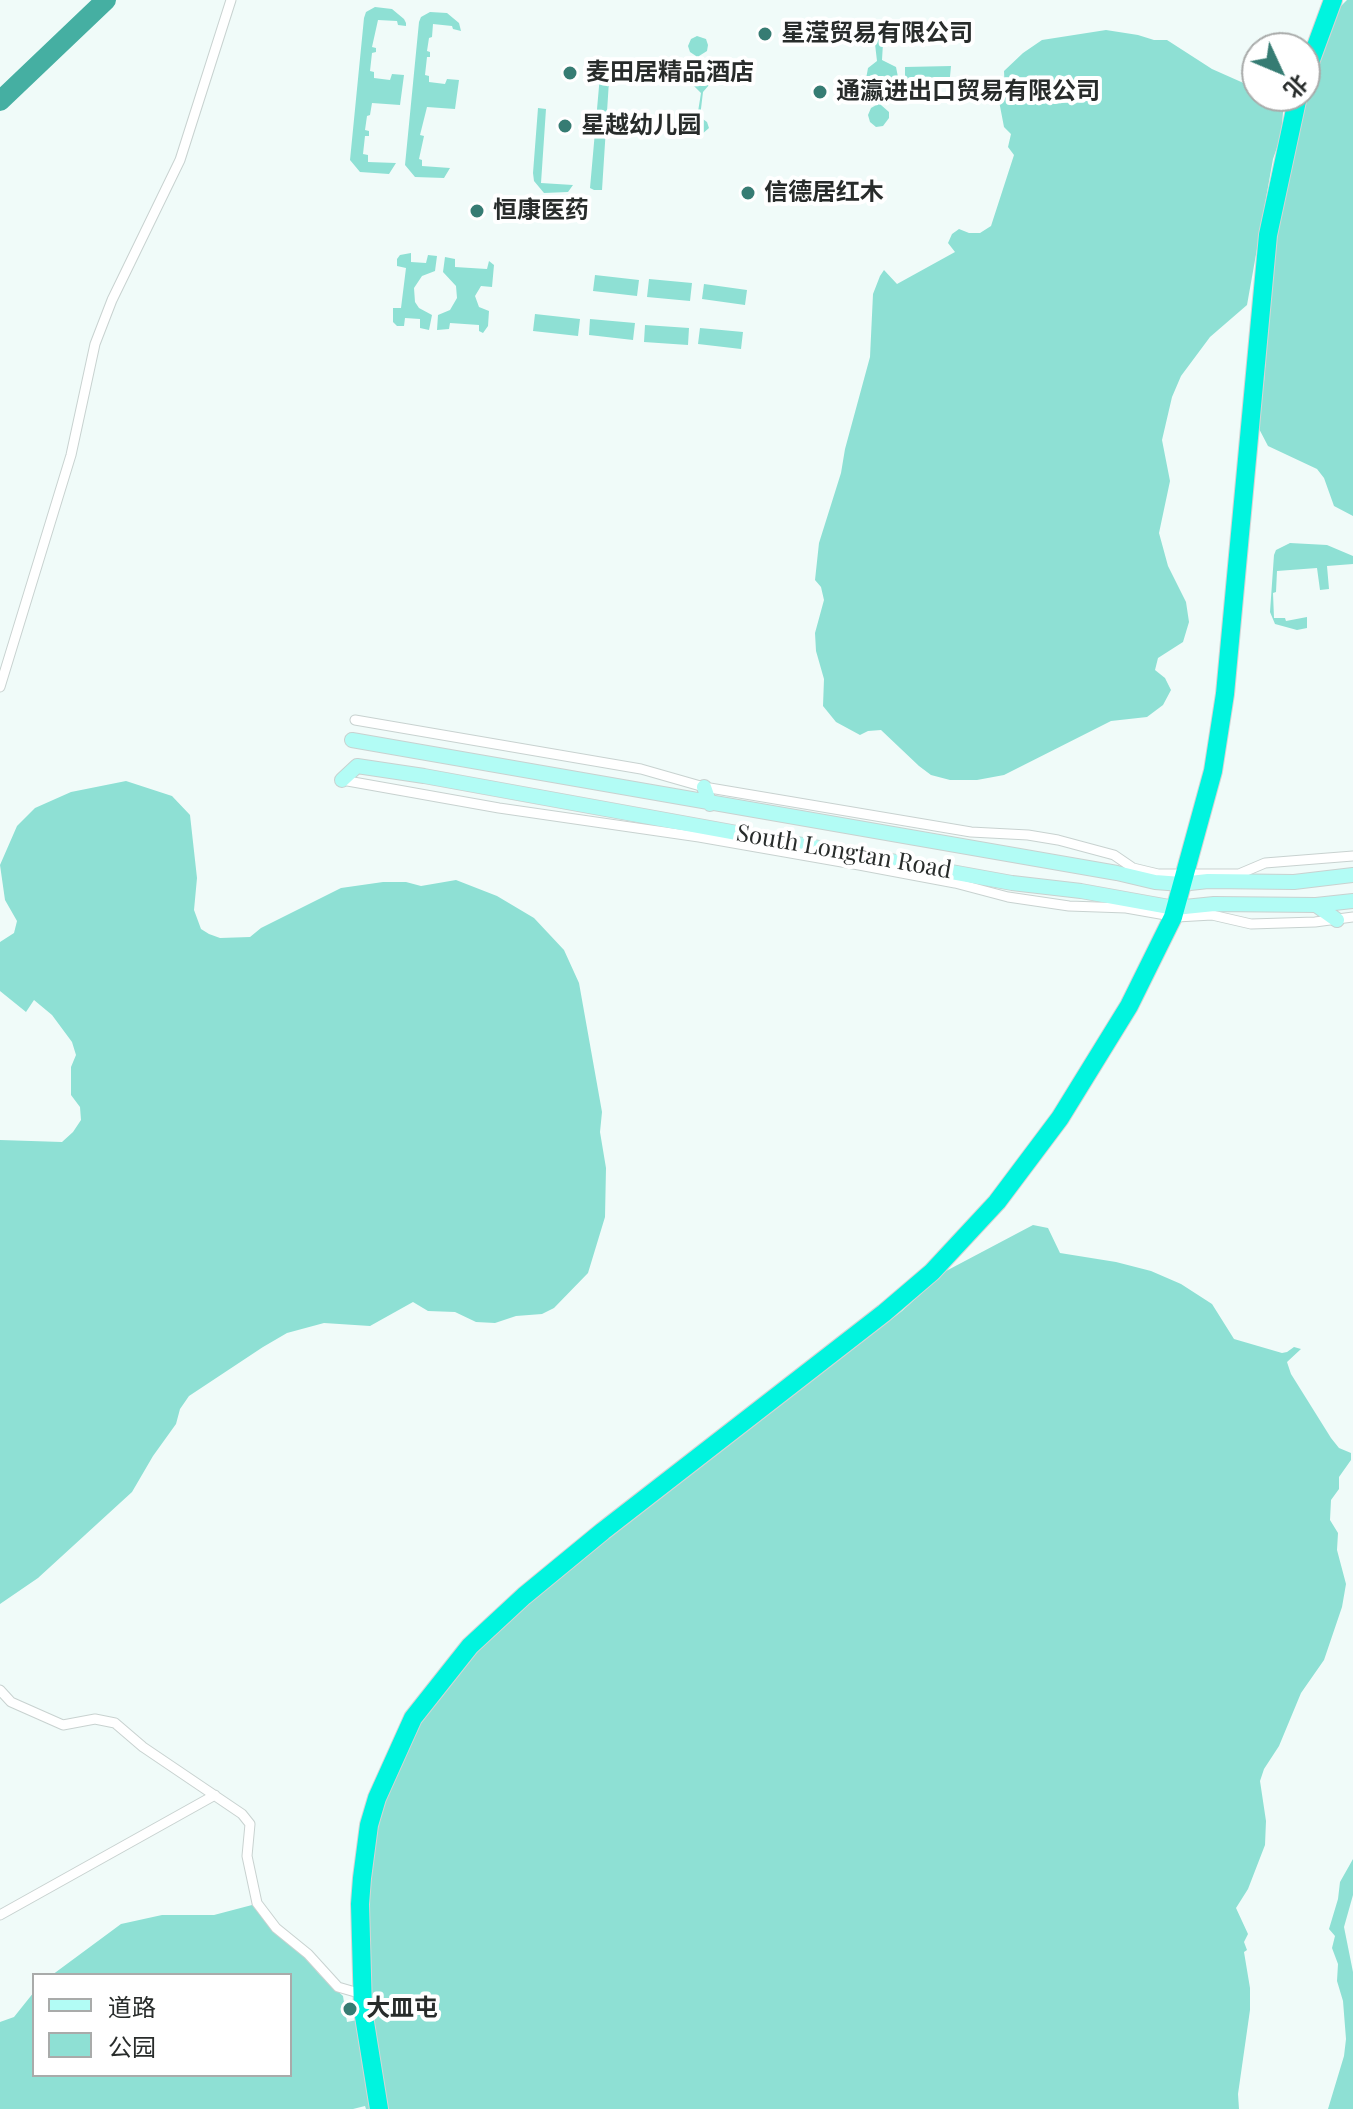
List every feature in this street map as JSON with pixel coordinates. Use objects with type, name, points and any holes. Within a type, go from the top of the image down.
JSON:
[{"type":"highway","points":[[1321,33],[1333,0]]},
{"type":"highway","points":[[379,2109],[362,1994],[360,1904],[369,1825],[377,1798],[413,1718],[470,1646],[524,1596],[932,1272],[997,1202],[1060,1118],[1129,1006],[1174,912],[1213,771],[1225,694],[1268,235],[1295,112]]},
{"type":"main road","name":"South Longtan Road","points":[[352,740],[508,765],[710,804],[1155,882],[1183,878],[1280,882],[1353,875]]},
{"type":"main road","name":"South Longtan Road","points":[[342,780],[357,766],[424,776],[1012,883],[1081,891],[1174,912],[1214,904],[1280,906],[1353,901]]},
{"type":"main road","points":[[704,787],[710,804]]},
{"type":"main road","points":[[1081,891],[1085,868]]},
{"type":"main road","points":[[1280,882],[1280,906]]},
{"type":"main road","points":[[1316,905],[1337,920]]},
{"type":"street","points":[[0,687],[71,455],[95,344],[112,300],[180,160],[231,0]]},
{"type":"street","points":[[355,720],[641,769],[704,787],[971,832],[1050,839],[1114,855],[1133,868],[1183,878],[1239,874],[1265,863],[1353,856]]},
{"type":"street","points":[[342,780],[499,808],[699,837],[955,883],[1008,897],[1089,908],[1212,915],[1251,924],[1353,917]]},
{"type":"street","points":[[0,1690],[11,1702],[63,1725],[95,1719],[115,1723],[143,1747],[242,1814],[250,1824],[248,1869],[253,1895],[263,1911],[276,1928],[308,1954],[338,1987],[362,1994]]},
{"type":"street","points":[[0,1915],[215,1795]]},
{"type":"green space","points":[[1347,0],[1353,0],[1353,516],[1334,506],[1324,478],[1317,469],[1268,446],[1256,423],[1264,382],[1275,236],[1303,112],[1321,112],[1321,56],[1339,8]]},
{"type":"green space","points":[[375,7],[392,9],[406,23],[406,26],[398,25],[397,21],[378,20],[372,47],[376,48],[376,52],[372,53],[370,71],[374,72],[374,78],[390,80],[392,74],[404,75],[400,105],[372,103],[370,115],[367,116],[365,130],[369,131],[369,136],[365,136],[363,154],[368,155],[368,162],[396,163],[389,174],[360,172],[350,160],[364,18],[366,12]]},
{"type":"green space","points":[[430,12],[447,13],[459,23],[461,31],[452,26],[433,24],[427,51],[430,57],[427,57],[425,75],[429,76],[429,82],[445,84],[447,79],[459,80],[455,109],[427,107],[420,135],[424,136],[419,159],[422,166],[450,168],[444,178],[415,177],[405,165],[419,22]]},
{"type":"green space","points":[[889,19],[891,42],[883,43],[882,60],[896,67],[898,77],[895,87],[881,93],[881,105],[889,112],[889,118],[883,126],[876,127],[868,115],[871,108],[878,104],[876,91],[866,79],[868,68],[877,61],[875,44],[870,44],[868,22]]},
{"type":"green space","points":[[1106,30],[1167,40],[1212,69],[1241,82],[1241,112],[1283,112],[1281,136],[1273,159],[1247,305],[1210,337],[1181,376],[1172,397],[1162,440],[1170,481],[1159,533],[1168,566],[1186,602],[1189,622],[1183,642],[1158,658],[1155,670],[1165,678],[1171,690],[1163,705],[1147,717],[1111,721],[1004,775],[977,780],[950,780],[931,775],[881,730],[860,735],[836,722],[823,706],[824,679],[816,651],[815,633],[824,600],[821,587],[815,580],[819,543],[841,473],[870,357],[873,294],[880,276],[884,270],[897,284],[955,252],[948,243],[952,234],[959,229],[980,233],[991,226],[1014,155],[1008,147],[1011,134],[1004,127],[999,101],[1005,95],[1004,71],[1042,40]]},
{"type":"green space","points":[[697,36],[706,39],[708,45],[707,51],[699,56],[701,77],[708,80],[709,85],[703,92],[700,117],[709,128],[701,135],[693,133],[691,127],[697,118],[701,93],[694,86],[697,79],[696,56],[688,46],[691,39]]},
{"type":"green space","points":[[601,64],[610,65],[602,190],[594,190],[590,188]]},
{"type":"green space","points":[[951,66],[949,87],[905,85],[905,67]]},
{"type":"green space","points":[[538,108],[546,109],[541,183],[573,185],[568,192],[544,193],[534,181]]},
{"type":"green space","points":[[411,253],[411,262],[426,263],[428,255],[437,256],[435,271],[422,276],[414,288],[415,302],[419,308],[432,315],[429,330],[420,328],[420,319],[405,318],[404,326],[393,322],[393,308],[401,308],[406,268],[397,266],[397,259],[400,255]]},
{"type":"green space","points":[[445,257],[455,259],[455,267],[487,269],[489,261],[494,265],[492,287],[481,286],[475,296],[479,307],[489,311],[488,326],[483,333],[479,331],[479,325],[450,323],[449,329],[437,330],[438,315],[450,310],[457,298],[456,286],[443,272]]},
{"type":"green space","points":[[595,275],[639,280],[637,296],[593,291]]},
{"type":"green space","points":[[649,279],[692,283],[690,301],[647,297]]},
{"type":"green space","points":[[704,284],[747,290],[745,305],[702,299]]},
{"type":"green space","points":[[535,314],[580,319],[578,336],[533,331]]},
{"type":"green space","points":[[590,319],[635,323],[633,340],[589,335]]},
{"type":"green space","points":[[645,325],[689,328],[688,345],[644,342]]},
{"type":"green space","points":[[700,328],[743,332],[741,349],[698,344]]},
{"type":"green space","points":[[1290,543],[1327,545],[1353,556],[1353,564],[1327,566],[1329,589],[1320,590],[1317,568],[1277,571],[1276,592],[1273,593],[1274,618],[1285,618],[1286,621],[1307,617],[1307,628],[1297,630],[1275,624],[1270,612],[1274,555],[1276,550]]},
{"type":"green space","points":[[126,781],[172,796],[190,815],[197,878],[194,910],[201,929],[220,938],[250,937],[261,928],[341,888],[383,882],[406,882],[421,886],[456,880],[497,896],[534,918],[564,950],[579,983],[602,1112],[600,1132],[606,1168],[605,1217],[588,1273],[554,1308],[542,1314],[516,1316],[495,1323],[476,1322],[455,1312],[428,1311],[413,1302],[370,1326],[324,1323],[287,1333],[263,1347],[189,1396],[180,1409],[176,1424],[132,1492],[38,1578],[0,1604],[0,1140],[62,1142],[81,1120],[80,1107],[71,1095],[71,1067],[76,1055],[72,1042],[52,1015],[34,1000],[26,1012],[0,991],[0,942],[14,933],[17,921],[5,900],[0,865],[17,826],[35,808],[71,792]]},
{"type":"green space","points":[[1033,1225],[1048,1228],[1060,1253],[1116,1262],[1151,1271],[1181,1284],[1212,1304],[1234,1339],[1282,1353],[1294,1347],[1301,1349],[1287,1362],[1291,1374],[1331,1438],[1339,1448],[1351,1453],[1351,1460],[1339,1477],[1339,1489],[1331,1500],[1330,1520],[1338,1533],[1337,1550],[1346,1584],[1342,1607],[1324,1660],[1301,1693],[1279,1746],[1264,1769],[1260,1781],[1266,1821],[1265,1845],[1248,1889],[1236,1908],[1248,1934],[1244,1942],[1247,1950],[1244,1952],[1250,1988],[1239,2109],[387,2109],[372,2005],[367,1903],[376,1820],[418,1727],[432,1707],[481,1644],[550,1585],[902,1311],[946,1271]]},
{"type":"green space","points":[[1353,1859],[1353,1895],[1344,1927],[1353,1972],[1353,2109],[1328,2109],[1346,2039],[1343,2001],[1337,1981],[1338,1964],[1332,1948],[1335,1936],[1329,1929],[1340,1882]]},
{"type":"green space","points":[[252,1905],[273,1930],[298,1949],[343,1996],[347,2022],[357,2020],[374,2109],[366,2109],[365,2106],[353,2109],[0,2109],[0,2022],[14,2017],[32,1994],[32,2077],[292,2077],[292,1973],[55,1973],[121,1924],[162,1915],[214,1915]]},
{"type":"waterway","points":[[0,101],[106,0]]},
{"type":"place","name":"星滢贸易有限公司","points":[[765,34]]},
{"type":"place","name":"麦田居精品酒店","points":[[570,73]]},
{"type":"place","name":"通瀛进出口贸易有限公司","points":[[820,92]]},
{"type":"place","name":"星越幼儿园","points":[[565,126]]},
{"type":"place","name":"信德居红木","points":[[748,193]]},
{"type":"place","name":"恒康医药","points":[[477,211]]},
{"type":"place","name":"大皿屯","points":[[350,2009]]}]
